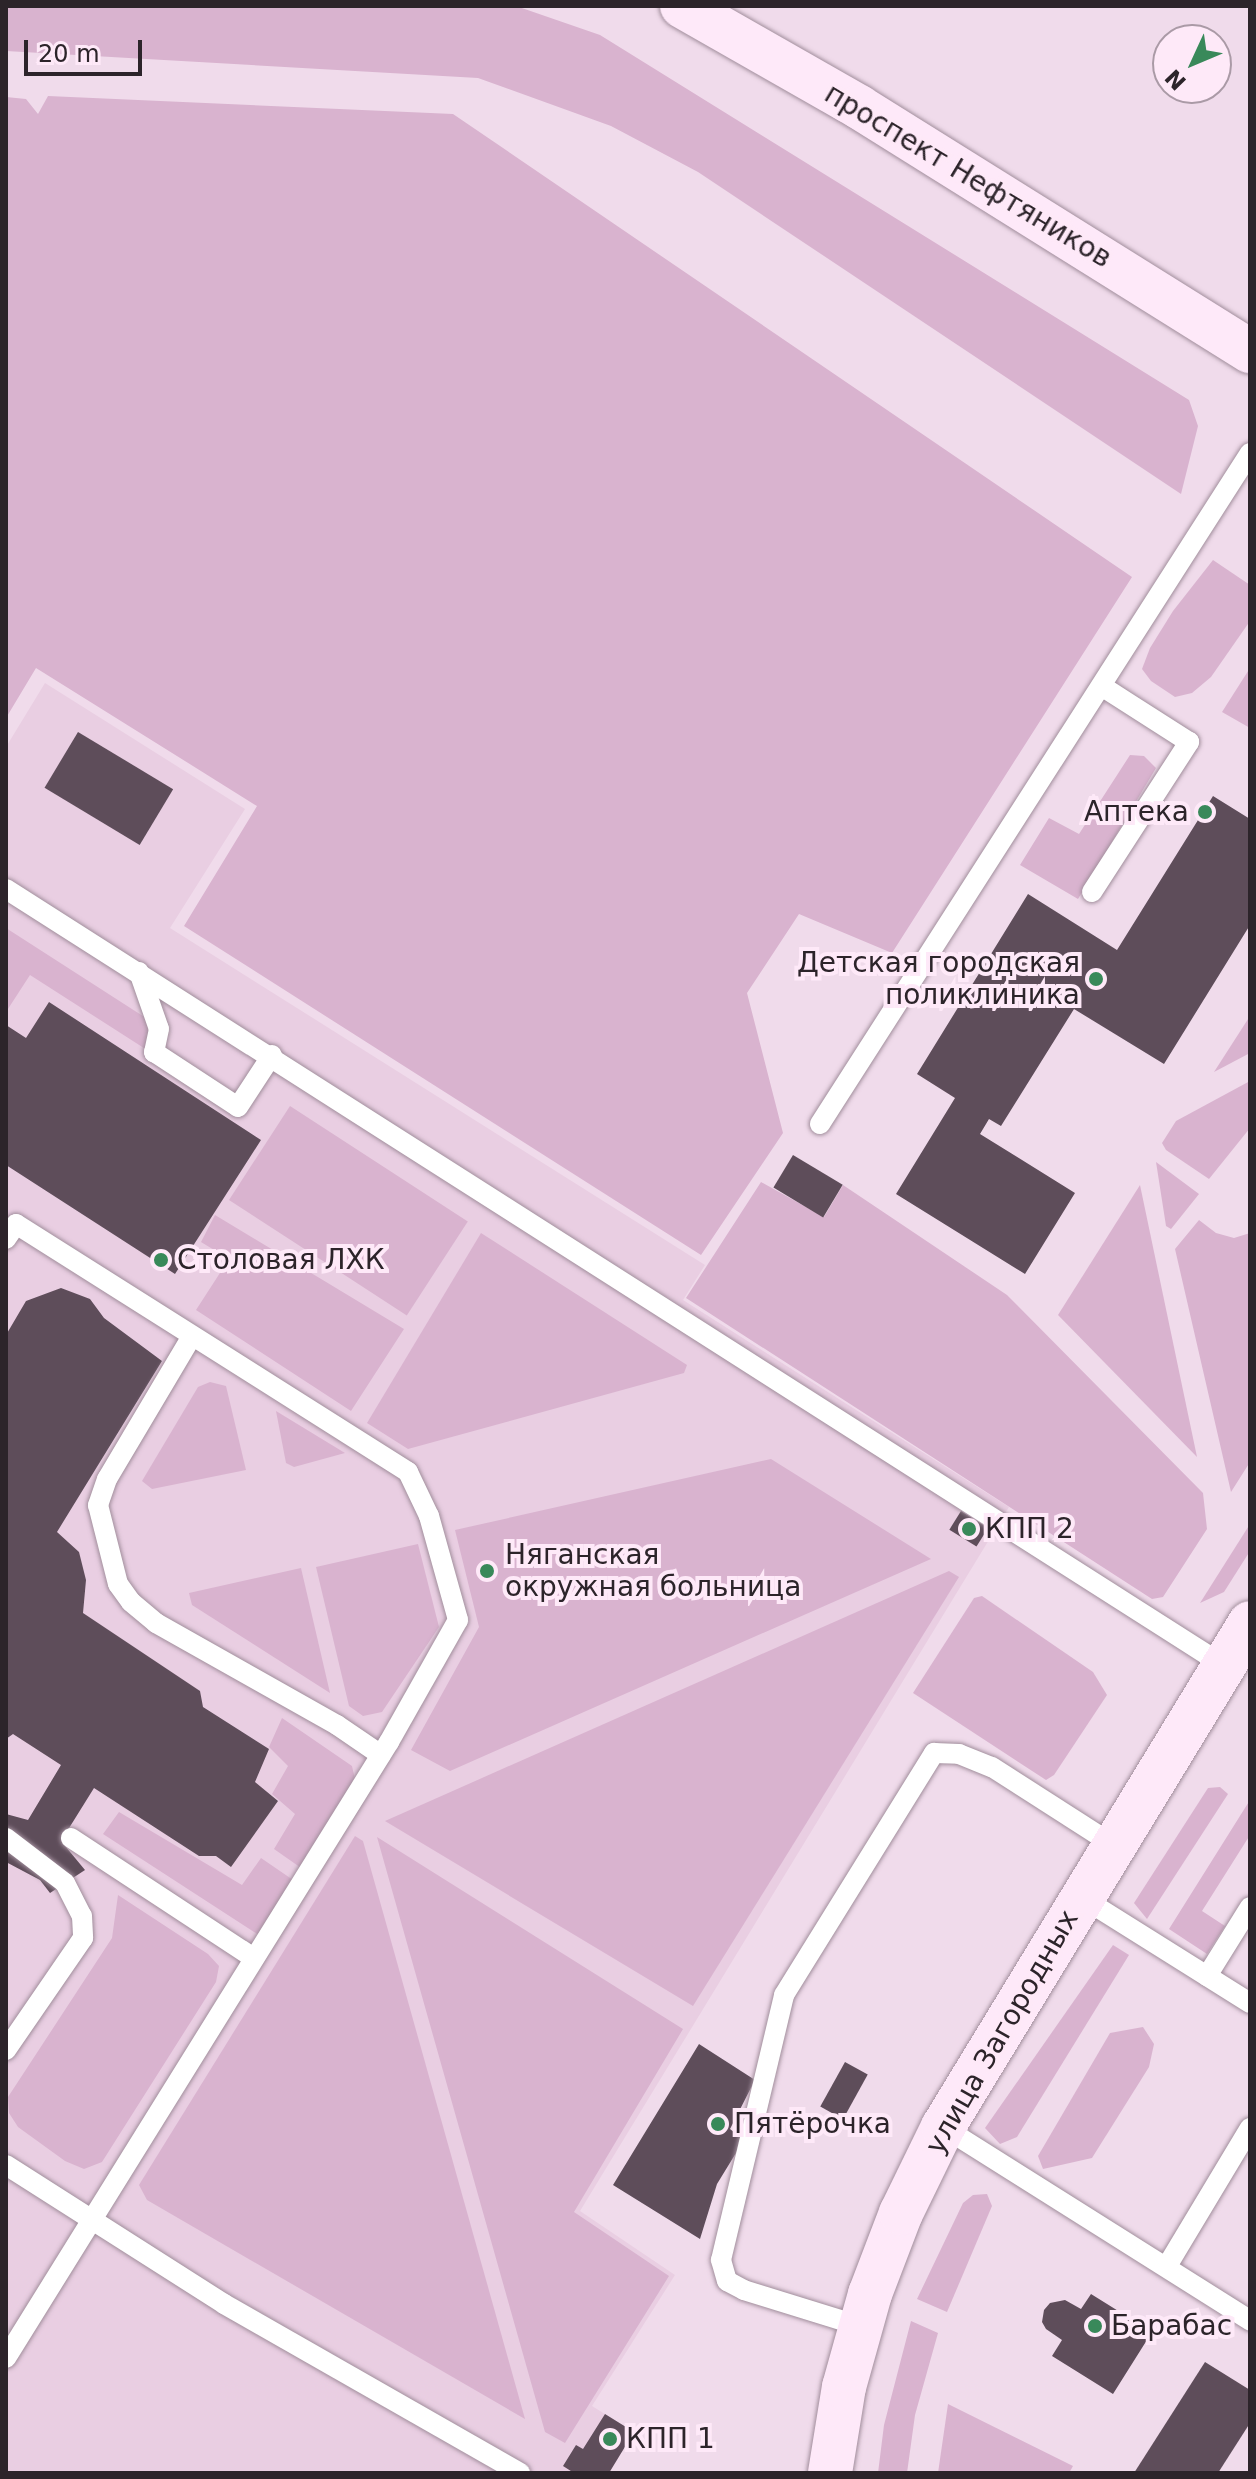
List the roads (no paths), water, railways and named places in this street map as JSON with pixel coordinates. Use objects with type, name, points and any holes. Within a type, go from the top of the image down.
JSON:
[{"type":"main road","name":"проспект Нефтяников","points":[[682,6],[859,107],[1250,351]]},
{"type":"main road","name":"улица Загородных","points":[[830,2473],[844,2387],[860,2326],[901,2213],[943,2127],[1112,1844],[1250,1623]]},
{"type":"lane","points":[[820,1124],[1103,687],[1250,453]]},
{"type":"lane","points":[[1092,892],[1189,742],[1103,687]]},
{"type":"lane","points":[[6,889],[272,1055],[1223,1665]]},
{"type":"lane","points":[[139,972],[159,1029],[154,1052],[238,1107],[272,1055]]},
{"type":"lane","points":[[6,1239],[16,1224],[408,1472],[429,1516],[458,1620],[381,1755],[6,2358]]},
{"type":"lane","points":[[192,1336],[107,1479],[98,1505],[118,1584],[131,1602],[156,1623],[337,1725],[381,1755]]},
{"type":"lane","points":[[860,2326],[736,2286],[727,2281],[721,2260],[784,1995],[934,1753],[959,1754],[992,1767],[1112,1844]]},
{"type":"lane","points":[[6,1838],[65,1883],[76,1899],[83,1938],[6,2050]]},
{"type":"lane","points":[[71,1838],[254,1958]]},
{"type":"lane","points":[[1081,1897],[1250,2003]]},
{"type":"lane","points":[[1207,1976],[1250,1907]]},
{"type":"lane","points":[[943,2127],[1011,2173],[1167,2266],[1250,2320]]},
{"type":"lane","points":[[1167,2266],[1250,2128]]},
{"type":"lane","points":[[6,2165],[90,2222],[224,2304],[520,2473]]},
{"type":"place","name":"Аптека","points":[[1205,812]]},
{"type":"place","name":"Детская городская поликлиника","points":[[1096,979]]},
{"type":"place","name":"Столовая ЛХК","points":[[161,1260]]},
{"type":"place","name":"КПП 2","points":[[969,1529]]},
{"type":"place","name":"Няганская окружная больница","points":[[487,1571]]},
{"type":"place","name":"Пятёрочка","points":[[718,2124]]},
{"type":"place","name":"Барабас","points":[[1095,2326]]},
{"type":"place","name":"КПП 1","points":[[610,2439]]}]
